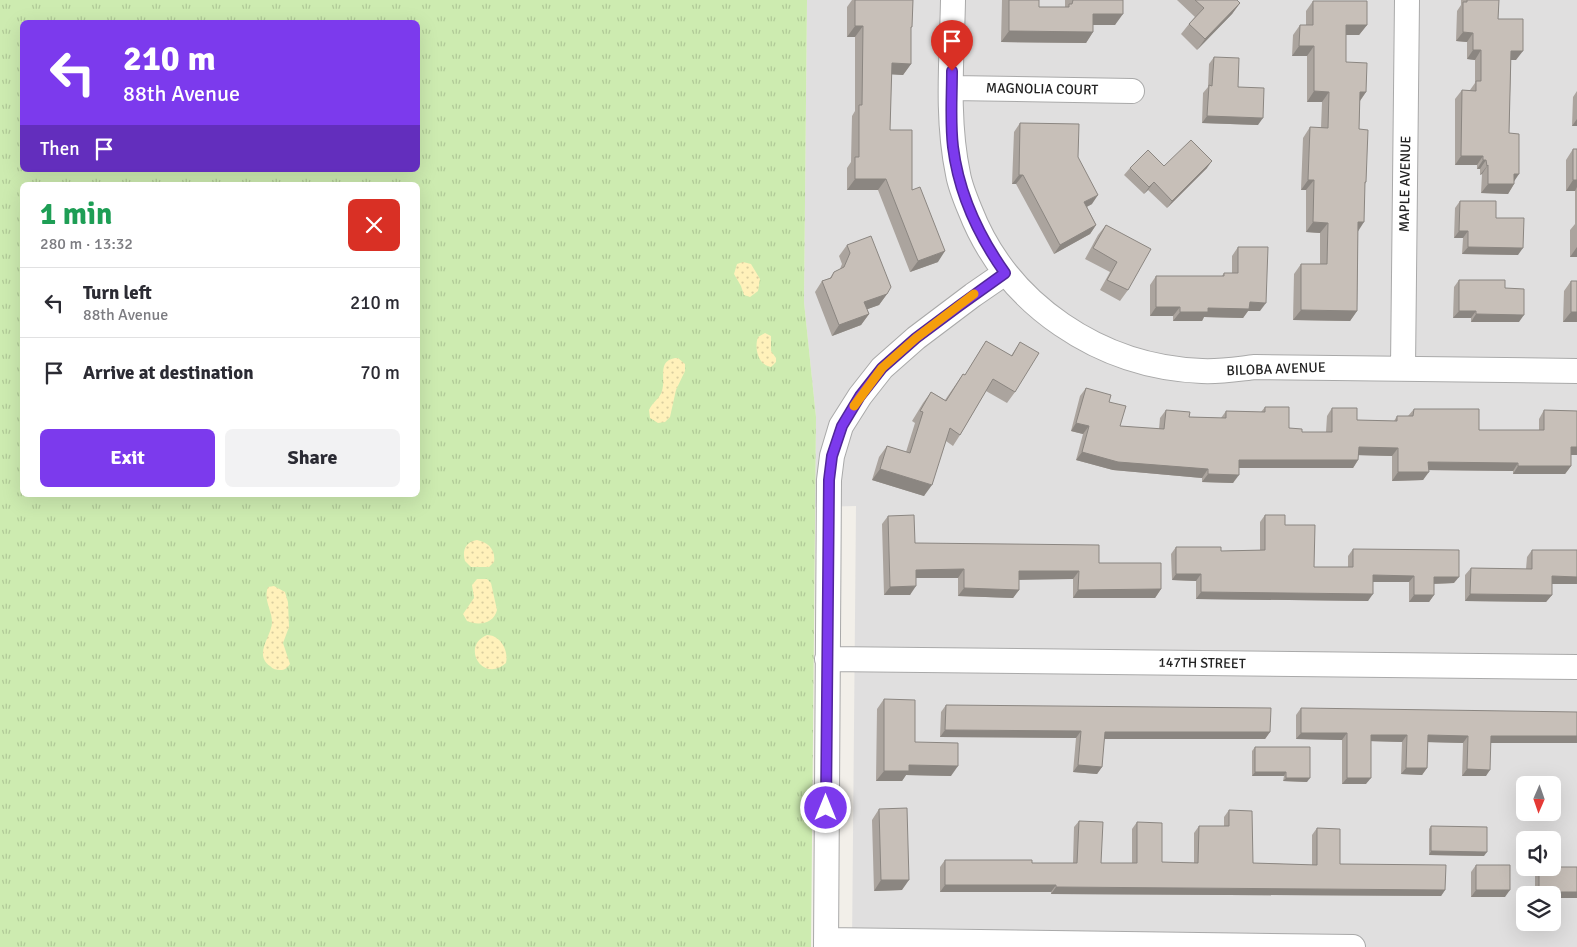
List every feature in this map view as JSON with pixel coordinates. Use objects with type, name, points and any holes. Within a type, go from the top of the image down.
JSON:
[{"type":"street","name":"BILOBA AVENUE","points":[[953,0],[953,139],[958,176],[976,227],[986,246],[1005,273],[1026,296],[1051,318],[1082,338],[1114,352],[1148,363],[1202,371],[1254,367],[1577,371]]},
{"type":"street","name":"MAPLE AVENUE","points":[[1403,368],[1407,0]]},
{"type":"street","name":"MAGNOLIA COURT","points":[[952,88],[1132,91]]},
{"type":"street","points":[[1005,273],[916,338],[882,368],[860,396],[842,426],[832,456],[829,480],[826,943],[1353,947]]},
{"type":"street","name":"147TH STREET","points":[[827,659],[1577,667]]},
{"type":"shaded area","points":[[807,0],[1577,0],[1577,947],[852,947],[856,506],[815,507],[816,417],[804,302]]},
{"type":"green space","points":[[0,0],[807,0],[804,302],[816,417],[811,947],[0,947]]},
{"type":"sand","points":[[743,262],[751,264],[760,279],[758,291],[750,297],[744,295],[734,274],[737,264]]},
{"type":"sand","points":[[765,333],[771,336],[771,351],[776,358],[776,362],[771,367],[760,360],[757,351],[758,337]]},
{"type":"sand","points":[[678,358],[685,364],[685,371],[676,390],[670,417],[665,422],[658,423],[650,418],[649,410],[662,391],[664,366],[669,360]]},
{"type":"sand","points":[[477,540],[488,545],[494,554],[494,562],[489,567],[471,567],[465,561],[465,548]]},
{"type":"sand","points":[[477,579],[487,579],[491,583],[497,610],[493,618],[485,623],[471,623],[467,621],[463,614],[474,598],[472,585]]},
{"type":"sand","points":[[274,586],[285,592],[288,602],[289,627],[283,643],[290,664],[282,670],[272,668],[263,656],[263,650],[272,622],[267,592],[268,587]]},
{"type":"sand","points":[[487,635],[500,640],[505,648],[506,663],[497,668],[490,669],[483,666],[475,654],[475,647],[479,640]]},
{"type":"building","points":[[855,0],[913,0],[911,64],[892,63],[890,130],[912,130],[912,190],[920,187],[945,251],[918,261],[886,179],[855,179],[855,157],[859,157],[859,105],[862,105],[863,26],[855,26]]},
{"type":"building","points":[[1009,0],[1039,0],[1039,7],[1069,7],[1073,0],[1123,0],[1123,14],[1093,14],[1093,32],[1009,31]]},
{"type":"building","points":[[1195,0],[1237,0],[1240,3],[1205,39],[1189,24],[1204,8]]},
{"type":"building","points":[[1467,0],[1499,0],[1498,19],[1523,19],[1523,51],[1511,51],[1509,133],[1519,134],[1519,174],[1514,174],[1514,184],[1488,184],[1488,165],[1486,160],[1483,160],[1483,156],[1461,156],[1462,90],[1476,91],[1476,81],[1481,81],[1481,50],[1473,50],[1473,33],[1463,32],[1463,2],[1467,2]]},
{"type":"building","points":[[1313,1],[1367,1],[1367,25],[1346,25],[1346,62],[1367,63],[1366,92],[1360,92],[1359,129],[1368,130],[1364,222],[1358,222],[1357,311],[1301,310],[1301,264],[1327,264],[1328,223],[1313,222],[1314,180],[1308,180],[1310,127],[1328,128],[1329,92],[1314,91],[1314,46],[1299,46],[1300,25],[1313,25]]},
{"type":"building","points":[[1214,57],[1239,58],[1238,87],[1264,88],[1263,118],[1207,116],[1209,85],[1212,86]]},
{"type":"building","points":[[1020,123],[1079,124],[1078,157],[1098,195],[1084,202],[1096,225],[1060,245],[1023,175],[1019,175]]},
{"type":"building","points":[[1191,140],[1212,161],[1172,201],[1154,182],[1149,187],[1130,168],[1148,150],[1164,166]]},
{"type":"building","points":[[1573,149],[1577,149],[1577,180],[1573,180]]},
{"type":"building","points":[[1460,201],[1496,201],[1496,218],[1524,218],[1523,248],[1468,247],[1468,231],[1459,231]]},
{"type":"building","points":[[1106,225],[1151,249],[1128,290],[1107,280],[1117,262],[1093,248]]},
{"type":"building","points":[[871,236],[891,287],[887,294],[864,302],[869,314],[839,325],[822,281],[831,278],[834,272],[844,267],[850,253],[847,245]]},
{"type":"building","points":[[1238,247],[1268,247],[1266,303],[1250,302],[1249,309],[1208,308],[1208,312],[1180,312],[1180,307],[1156,307],[1156,276],[1224,276],[1224,273],[1238,273]]},
{"type":"building","points":[[1459,280],[1505,280],[1505,288],[1524,289],[1524,315],[1476,314],[1476,311],[1459,311]]},
{"type":"building","points":[[1571,281],[1577,281],[1577,312],[1571,312]]},
{"type":"building","points":[[986,341],[1012,356],[1020,342],[1039,353],[1015,392],[993,379],[960,435],[950,428],[932,485],[880,469],[887,446],[910,453],[923,412],[920,411],[931,392],[946,401]]},
{"type":"building","points":[[1086,388],[1111,395],[1109,402],[1126,406],[1120,426],[1164,429],[1166,410],[1190,412],[1189,417],[1226,418],[1226,411],[1265,412],[1265,407],[1289,407],[1289,428],[1302,429],[1302,432],[1332,432],[1332,408],[1357,408],[1357,420],[1397,421],[1397,416],[1413,416],[1414,409],[1479,409],[1479,430],[1544,430],[1544,410],[1577,411],[1577,447],[1571,447],[1571,466],[1518,466],[1518,463],[1428,462],[1429,472],[1398,472],[1398,448],[1359,447],[1358,460],[1239,460],[1239,475],[1208,474],[1208,469],[1118,462],[1082,452],[1089,426],[1076,423]]},
{"type":"building","points":[[914,515],[915,543],[1099,545],[1099,563],[1161,563],[1161,589],[1078,590],[1079,571],[1019,571],[1019,590],[964,588],[964,569],[916,570],[916,586],[890,587],[888,516]]},
{"type":"building","points":[[1265,515],[1285,515],[1285,525],[1315,525],[1314,567],[1353,567],[1353,549],[1459,550],[1459,577],[1434,577],[1434,595],[1414,595],[1414,576],[1373,575],[1373,594],[1201,592],[1201,574],[1176,574],[1176,547],[1221,547],[1221,551],[1265,550]]},
{"type":"building","points":[[1532,550],[1577,550],[1577,577],[1552,576],[1552,595],[1470,594],[1471,568],[1532,569]]},
{"type":"building","points":[[884,699],[915,700],[915,742],[958,743],[958,766],[909,765],[909,771],[884,771]]},
{"type":"building","points":[[946,705],[1271,708],[1270,732],[1105,732],[1102,767],[1078,765],[1081,731],[945,730]]},
{"type":"building","points":[[1301,708],[1577,712],[1577,736],[1491,736],[1490,770],[1467,769],[1468,736],[1428,735],[1427,768],[1406,768],[1407,735],[1371,735],[1371,778],[1347,778],[1347,733],[1301,733]]},
{"type":"building","points":[[1255,747],[1310,747],[1310,778],[1286,778],[1286,772],[1255,772]]},
{"type":"building","points":[[907,808],[909,880],[881,880],[879,809]]},
{"type":"building","points":[[1229,810],[1252,811],[1253,863],[1317,865],[1317,828],[1340,829],[1340,864],[1446,865],[1445,890],[945,885],[945,860],[1032,860],[1032,863],[1077,863],[1079,821],[1103,822],[1101,863],[1137,863],[1137,822],[1162,823],[1162,862],[1198,863],[1199,826],[1229,826]]},
{"type":"building","points":[[1431,826],[1487,827],[1487,852],[1431,851]]},
{"type":"building","points":[[1476,865],[1510,865],[1510,890],[1476,890]]},
{"type":"building","points":[[1561,867],[1577,867],[1577,892],[1561,892],[1561,886],[1539,886],[1539,876],[1561,876]]},
{"type":"slow traffic","points":[[854,406],[882,368],[916,338],[974,294]]},
{"type":"route","points":[[826,808],[830,535],[829,480],[832,456],[842,426],[860,396],[882,368],[916,338],[1005,273],[986,246],[976,227],[958,176],[951,121],[952,71]]}]
